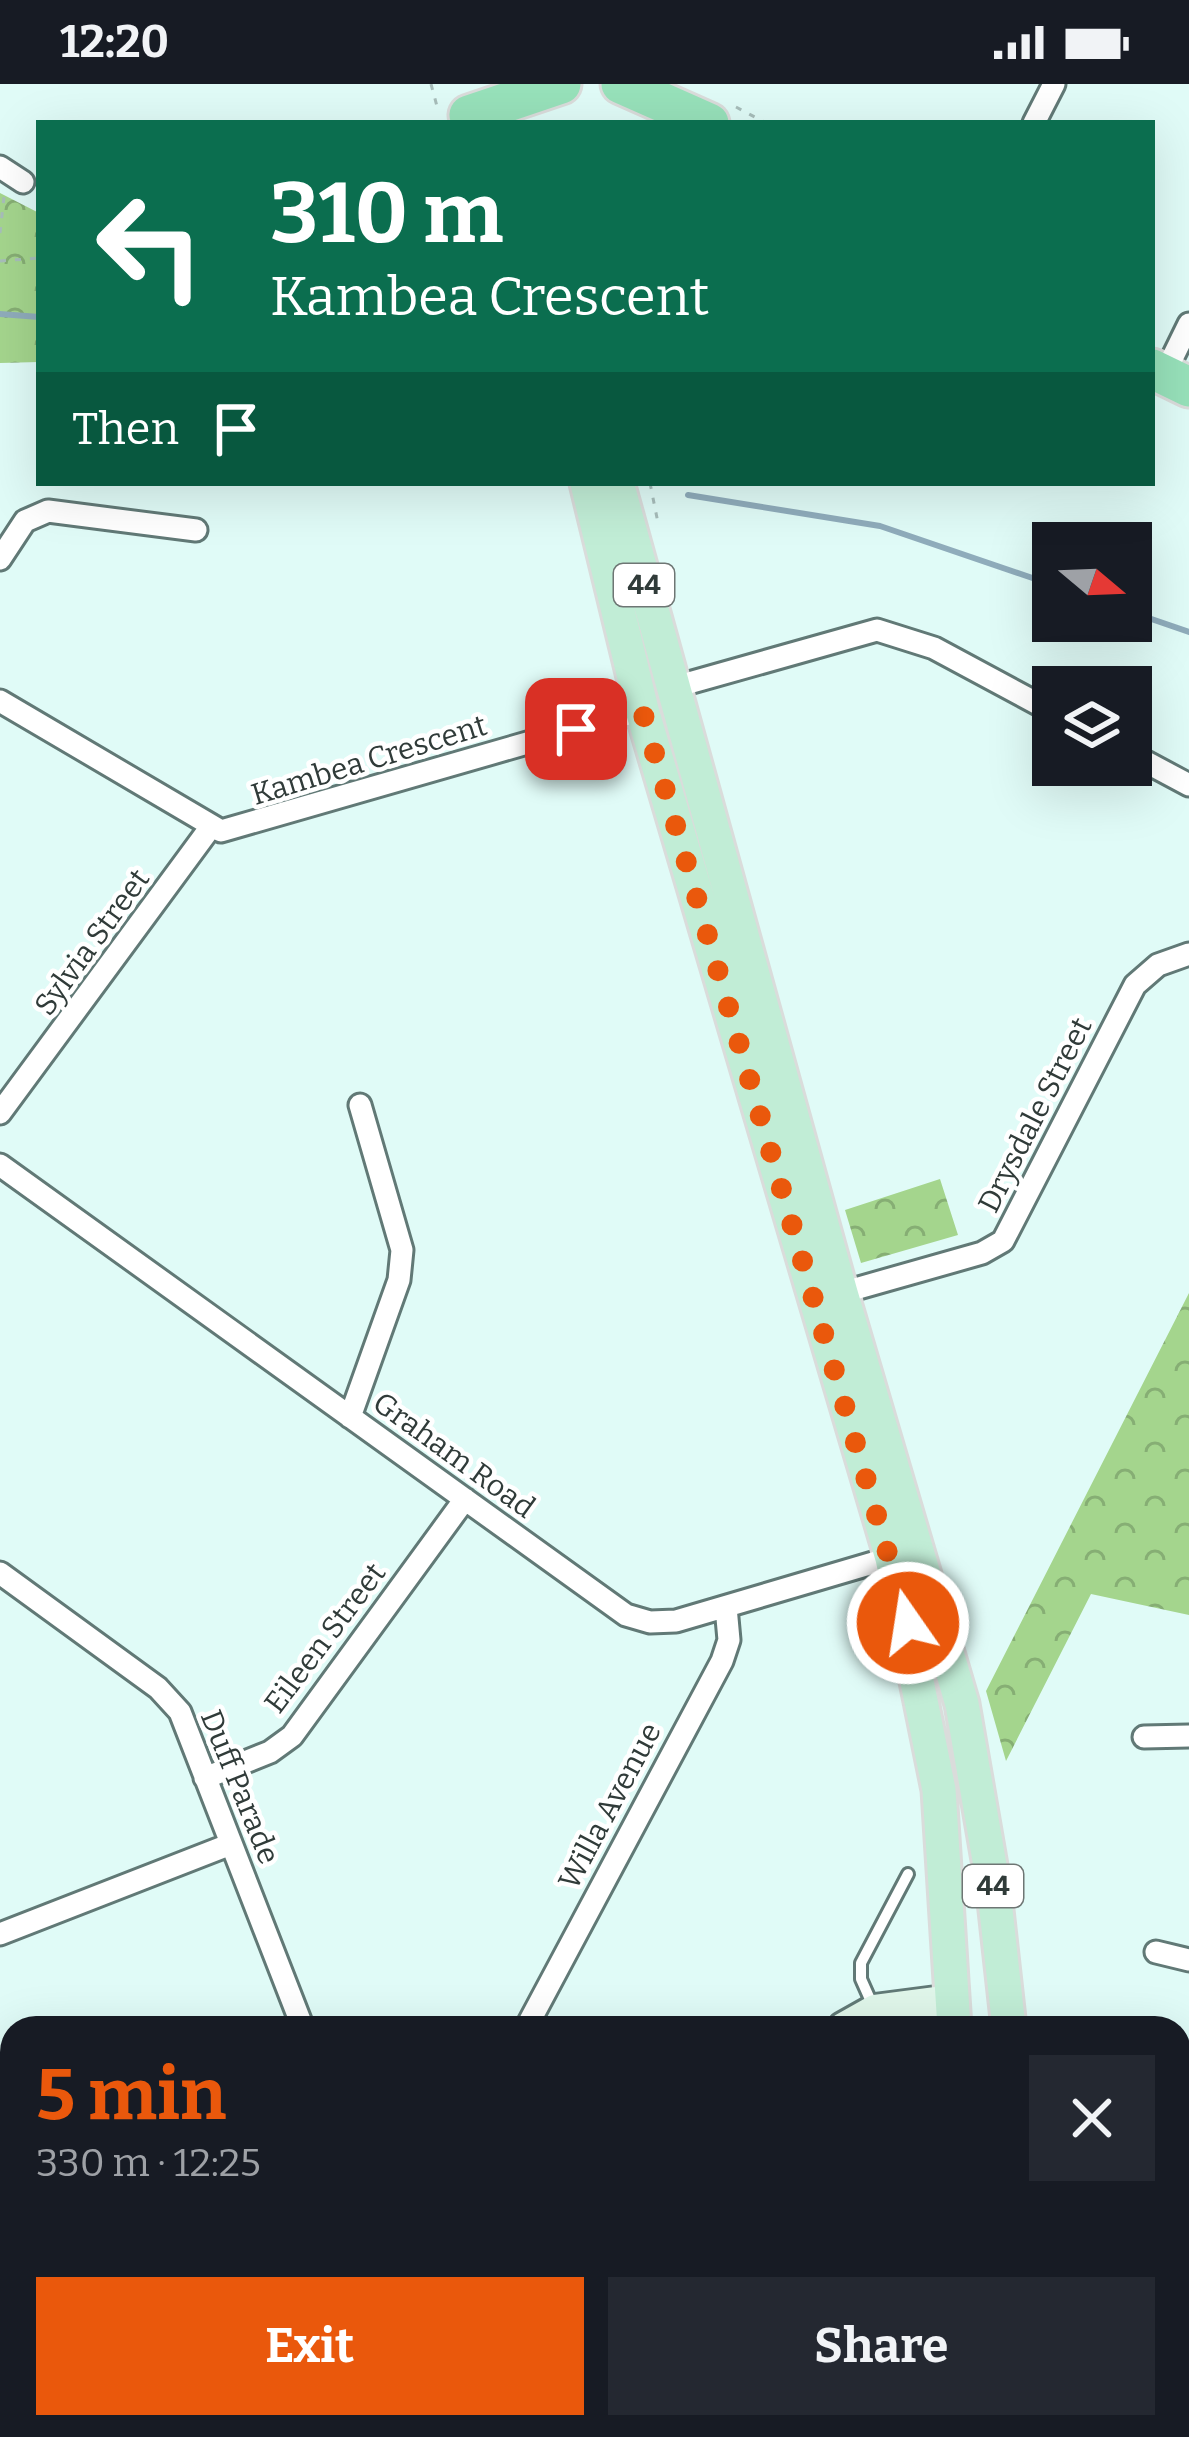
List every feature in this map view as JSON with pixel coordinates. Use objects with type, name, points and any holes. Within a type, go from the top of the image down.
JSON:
[{"type":"highway","points":[[460,111],[522,102],[561,84]]},
{"type":"highway","points":[[636,88],[703,120]]},
{"type":"main road","name":"44","points":[[588,486],[642,710],[976,1772],[1008,2014]]},
{"type":"main road","name":"44","points":[[618,486],[841,1292],[905,1553],[938,1790],[953,2014]]},
{"type":"main road","points":[[953,2014],[1008,2014]]},
{"type":"street","points":[[1036,120],[1054,84]]},
{"type":"street","points":[[0,167],[23,182]]},
{"type":"street","points":[[1168,377],[1189,324]]},
{"type":"street","points":[[0,559],[25,521],[48,511],[196,530]]},
{"type":"street","points":[[671,688],[877,630],[934,648],[1032,701]]},
{"type":"street","points":[[0,701],[210,828]]},
{"type":"street","name":"Kambea Crescent","points":[[210,828],[245,828],[642,710]]},
{"type":"street","points":[[1152,765],[1189,785]]},
{"type":"street","name":"Sylvia Street","points":[[0,1131],[22,1090],[210,828]]},
{"type":"street","name":"Drysdale Street","points":[[841,1292],[982,1253],[1003,1241],[1135,985],[1158,965],[1189,954]]},
{"type":"street","name":"Sylvia Street","points":[[0,1113],[22,1090]]},
{"type":"street","points":[[350,1417],[399,1280],[402,1250],[360,1105]]},
{"type":"street","name":"Graham Road","points":[[0,1165],[626,1615],[663,1622],[905,1553]]},
{"type":"street","name":"Eileen Street","points":[[206,1778],[270,1752],[292,1736],[465,1499]]},
{"type":"street","name":"Duff Parade","points":[[0,1574],[167,1695],[180,1712],[298,2016]]},
{"type":"street","name":"Willa Avenue","points":[[532,2016],[722,1661],[729,1640],[726,1607]]},
{"type":"street","points":[[1144,1737],[1189,1736]]},
{"type":"street","points":[[0,1934],[231,1844]]},
{"type":"street","points":[[1156,1952],[1189,1960]]},
{"type":"street","points":[[864,2016],[875,2010],[953,2014]]},
{"type":"lane","points":[[875,2010],[861,1979],[861,1963],[908,1874]]},
{"type":"path","points":[[430,84],[460,111]]},
{"type":"path","points":[[0,191],[5,202],[0,232]]},
{"type":"path","points":[[0,261],[36,258]]},
{"type":"green space","points":[[0,193],[36,211],[36,362],[0,363]]},
{"type":"green space","points":[[940,1179],[958,1235],[861,1263],[845,1210]]},
{"type":"green space","points":[[1189,1293],[1189,1615],[1091,1594],[1006,1761],[986,1691]]},
{"type":"waterway","points":[[0,314],[36,317]]},
{"type":"waterway","points":[[688,495],[880,526],[1032,578]]},
{"type":"waterway","points":[[1152,619],[1189,632]]},
{"type":"route","points":[[576,729],[642,710],[908,1623]]}]
